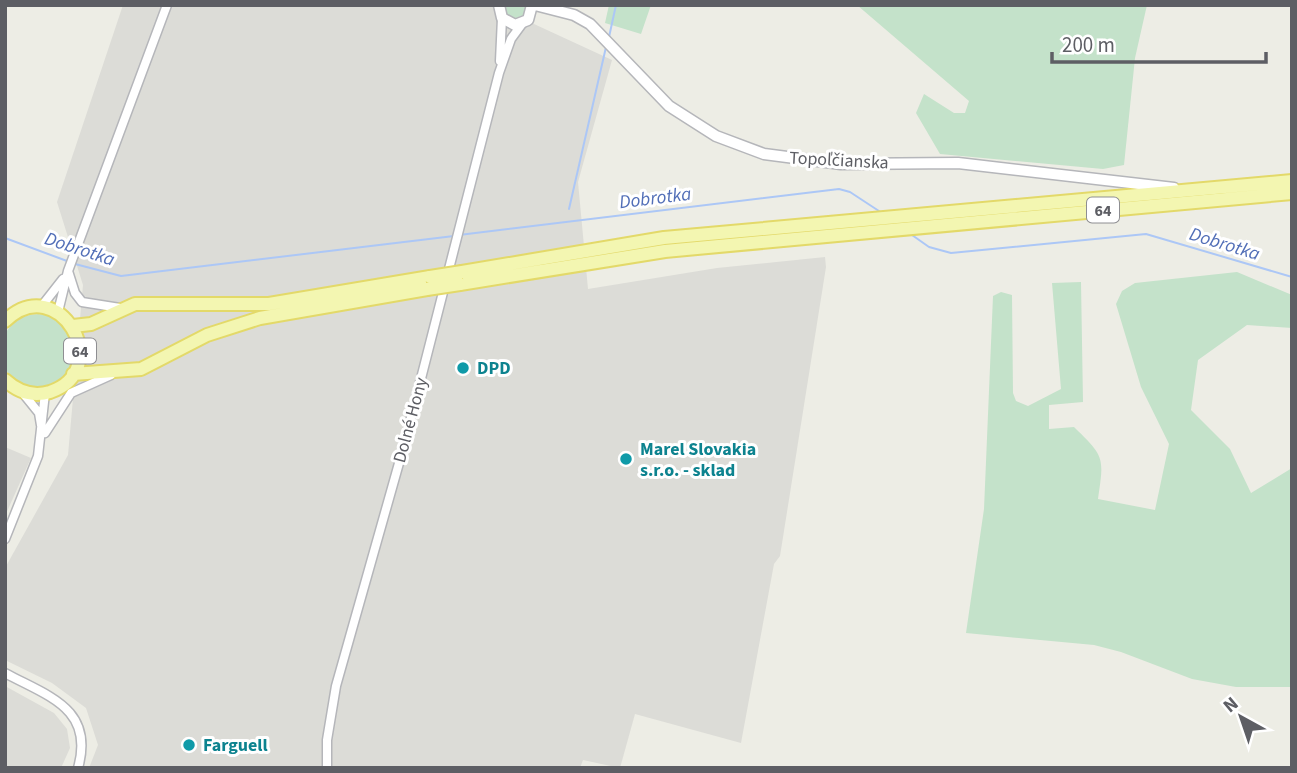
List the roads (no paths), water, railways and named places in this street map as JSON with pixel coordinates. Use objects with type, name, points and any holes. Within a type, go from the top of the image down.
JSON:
[{"type":"main road","name":"64","points":[[461,278],[664,238],[1292,181]]},
{"type":"main road","name":"64","points":[[73,326],[91,324],[121,309],[155,301],[233,306],[269,304],[666,251],[1292,193]]},
{"type":"main road","name":"64","points":[[73,374],[117,373],[141,369],[207,335],[260,318],[428,283]]},
{"type":"main road","name":"64","points":[[40,307],[58,312],[73,326],[80,350],[73,374],[66,383],[45,393]]},
{"type":"main road","points":[[8,314],[40,307]]},
{"type":"main road","points":[[5,380],[21,391],[45,393]]},
{"type":"street","points":[[58,312],[74,253],[167,5]]},
{"type":"street","points":[[499,9],[511,25],[522,24],[530,17],[533,5]]},
{"type":"street","name":"Topoľčianska","points":[[533,5],[574,15],[590,24],[669,106],[716,136],[764,153],[841,164],[958,163],[1193,190]]},
{"type":"street","name":"Dolné Hony","points":[[499,9],[499,73]]},
{"type":"street","name":"Dolné Hony","points":[[327,768],[327,740],[336,686],[456,248],[499,73],[511,39],[522,24]]},
{"type":"street","points":[[40,307],[68,271]]},
{"type":"street","points":[[68,271],[75,293],[82,302],[121,309]]},
{"type":"street","points":[[42,439],[71,393],[117,373]]},
{"type":"street","points":[[21,391],[39,414],[42,439]]},
{"type":"street","points":[[5,540],[32,478],[42,439],[45,393]]},
{"type":"street","points":[[5,673],[51,695],[73,713],[80,733],[82,755],[78,768]]},
{"type":"waterway","points":[[609,37],[616,5]]},
{"type":"waterway","points":[[569,209],[606,47]]},
{"type":"waterway","name":"Dobrotka","points":[[459,235],[839,189],[850,192],[882,213]]},
{"type":"waterway","name":"Dobrotka","points":[[912,235],[929,247],[951,253],[1146,234],[1292,277]]},
{"type":"waterway","name":"Dobrotka","points":[[75,264],[121,276],[454,236]]},
{"type":"waterway","name":"Dobrotka","points":[[5,238],[67,261]]},
{"type":"place","name":"DPD","points":[[463,368]]},
{"type":"place","name":"Marel Slovakia s.r.o. - sklad","points":[[626,459]]},
{"type":"place","name":"Farguell","points":[[189,745]]}]
